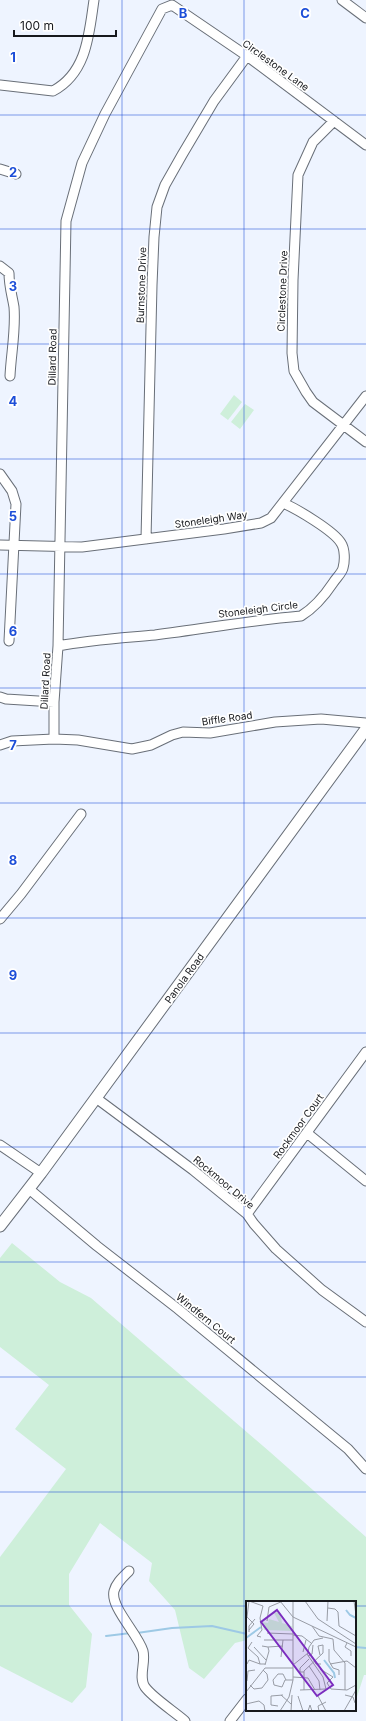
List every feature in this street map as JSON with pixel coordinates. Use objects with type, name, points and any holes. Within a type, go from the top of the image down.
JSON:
[{"type":"main road","name":"Panola Road","points":[[0,1226],[41,1173],[366,729]]},
{"type":"street","points":[[0,85],[53,92],[60,87],[74,72],[84,57],[88,44],[94,0]]},
{"type":"street","points":[[342,0],[366,18]]},
{"type":"street","name":"Circlestone Lane","points":[[172,5],[246,56],[366,145]]},
{"type":"street","name":"Dillard Road","points":[[54,738],[54,702],[58,646],[66,221],[82,163],[105,114],[162,9],[172,5]]},
{"type":"street","name":"Burnstone Drive","points":[[146,539],[152,285],[157,207],[165,185],[182,155],[214,101],[246,56]]},
{"type":"street","name":"Circlestone Drive","points":[[334,121],[313,142],[298,175],[293,280],[292,353],[294,371],[313,402],[366,442]]},
{"type":"street","points":[[0,169],[16,174]]},
{"type":"street","points":[[0,266],[8,273],[9,289],[14,307],[10,376]]},
{"type":"street","name":"Stoneleigh Way","points":[[0,545],[82,547],[260,523],[271,518],[366,396]]},
{"type":"street","points":[[0,474],[12,492],[16,504],[9,641]]},
{"type":"street","name":"Stoneleigh Circle","points":[[58,646],[88,640],[156,635],[240,622],[301,616],[310,611],[330,587],[343,568],[345,559],[341,544],[323,528],[283,502]]},
{"type":"street","points":[[0,697],[6,699],[54,702]]},
{"type":"street","name":"Biffle Road","points":[[0,745],[12,741],[54,738],[78,740],[132,749],[151,745],[172,735],[183,732],[210,734],[275,722],[321,719],[366,723]]},
{"type":"street","points":[[0,919],[21,894],[81,814]]},
{"type":"street","name":"Rockmoor Court","points":[[247,1214],[366,1052]]},
{"type":"street","name":"Rockmoor Drive","points":[[96,1098],[193,1170],[247,1214],[276,1249],[322,1290],[366,1322]]},
{"type":"street","points":[[306,1133],[366,1181]]},
{"type":"street","points":[[0,1145],[41,1173]]},
{"type":"street","name":"Windfern Court","points":[[29,1189],[97,1246],[178,1309],[342,1444],[366,1469]]},
{"type":"street","points":[[129,1571],[117,1584],[114,1592],[115,1602],[139,1641],[144,1653],[142,1681],[152,1695],[185,1721]]},
{"type":"street","points":[[230,1721],[246,1700]]},
{"type":"green space","points":[[234,395],[242,402],[228,420],[220,414]]},
{"type":"green space","points":[[245,404],[254,410],[240,429],[231,422]]},
{"type":"green space","points":[[12,1243],[60,1282],[91,1298],[366,1537],[366,1675],[364,1675],[356,1700],[356,1601],[246,1601],[246,1640],[235,1643],[204,1679],[189,1668],[175,1610],[149,1581],[152,1563],[100,1523],[69,1574],[69,1605],[92,1634],[86,1687],[72,1703],[0,1666],[0,1557],[66,1469],[15,1429],[49,1385],[0,1347],[0,1258]]},
{"type":"waterway","points":[[137,1633],[172,1628],[212,1626],[246,1634]]},
{"type":"waterway","points":[[106,1636],[131,1633]]},
{"type":"waterway","points":[[356,1647],[366,1648]]}]
